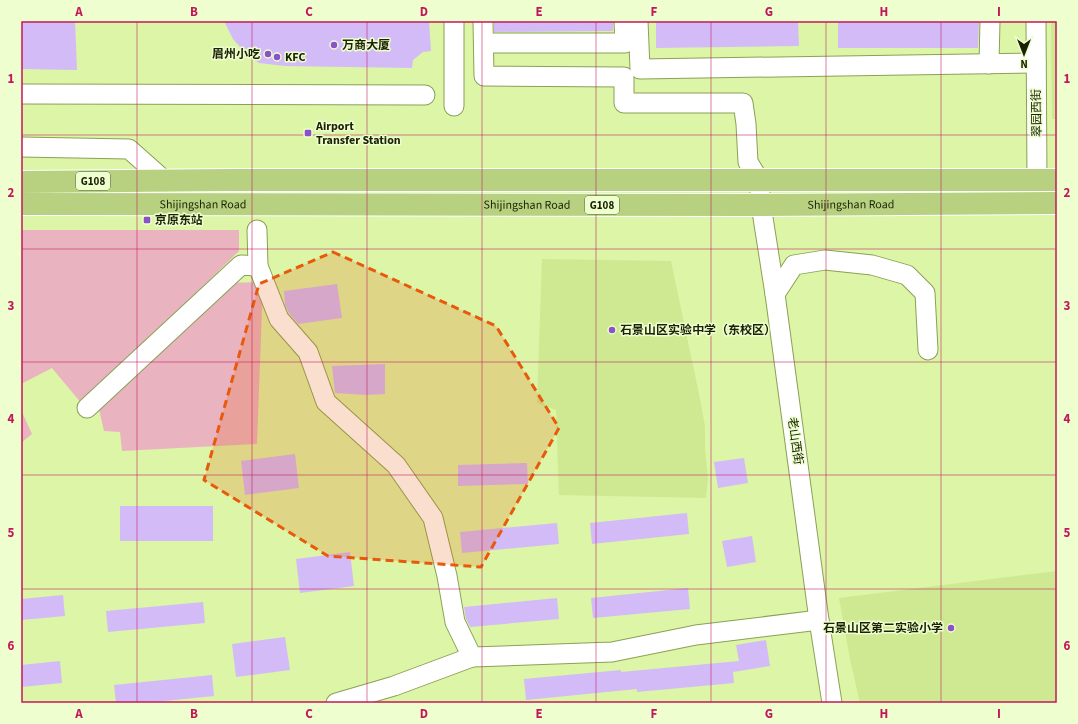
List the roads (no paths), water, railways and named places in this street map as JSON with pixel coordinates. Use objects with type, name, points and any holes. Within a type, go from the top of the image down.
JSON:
[{"type":"highway","name":"Shijingshan Road","points":[[21,182],[1047,180]]},
{"type":"highway","name":"Shijingshan Road","points":[[21,204],[761,205],[1057,203]]},
{"type":"street","points":[[454,21],[454,106]]},
{"type":"street","points":[[483,21],[484,76],[624,77],[624,103],[743,102],[748,162],[759,180]]},
{"type":"street","points":[[484,43],[624,42],[624,21]]},
{"type":"street","points":[[638,21],[640,69],[1036,63]]},
{"type":"street","points":[[990,21],[990,64]]},
{"type":"street","name":"翠园西街","points":[[1036,21],[1036,63],[1047,180]]},
{"type":"street","points":[[21,94],[425,95]]},
{"type":"street","points":[[21,147],[129,148],[165,181]]},
{"type":"street","name":"老山西街","points":[[759,180],[761,205],[775,294],[832,703]]},
{"type":"street","points":[[257,230],[258,266],[279,319],[308,352],[326,402],[396,465],[433,518],[447,576],[455,622],[472,657]]},
{"type":"street","points":[[775,294],[794,265],[824,260],[872,265],[907,275],[925,293],[928,350]]},
{"type":"street","points":[[87,408],[241,265],[258,266]]},
{"type":"street","points":[[336,703],[394,686],[472,657],[612,652],[696,636],[820,620]]},
{"type":"place","name":"万商大厦","points":[[334,45]]},
{"type":"place","name":"眉州小吃","points":[[268,54]]},
{"type":"place","name":"KFC","points":[[277,57]]},
{"type":"place","name":"Airport Transfer Station","points":[[308,133]]},
{"type":"place","name":"京原东站","points":[[147,220]]},
{"type":"place","name":"石景山区实验中学（东校区）","points":[[612,330]]},
{"type":"place","name":"石景山区第二实验小学","points":[[951,628]]}]
